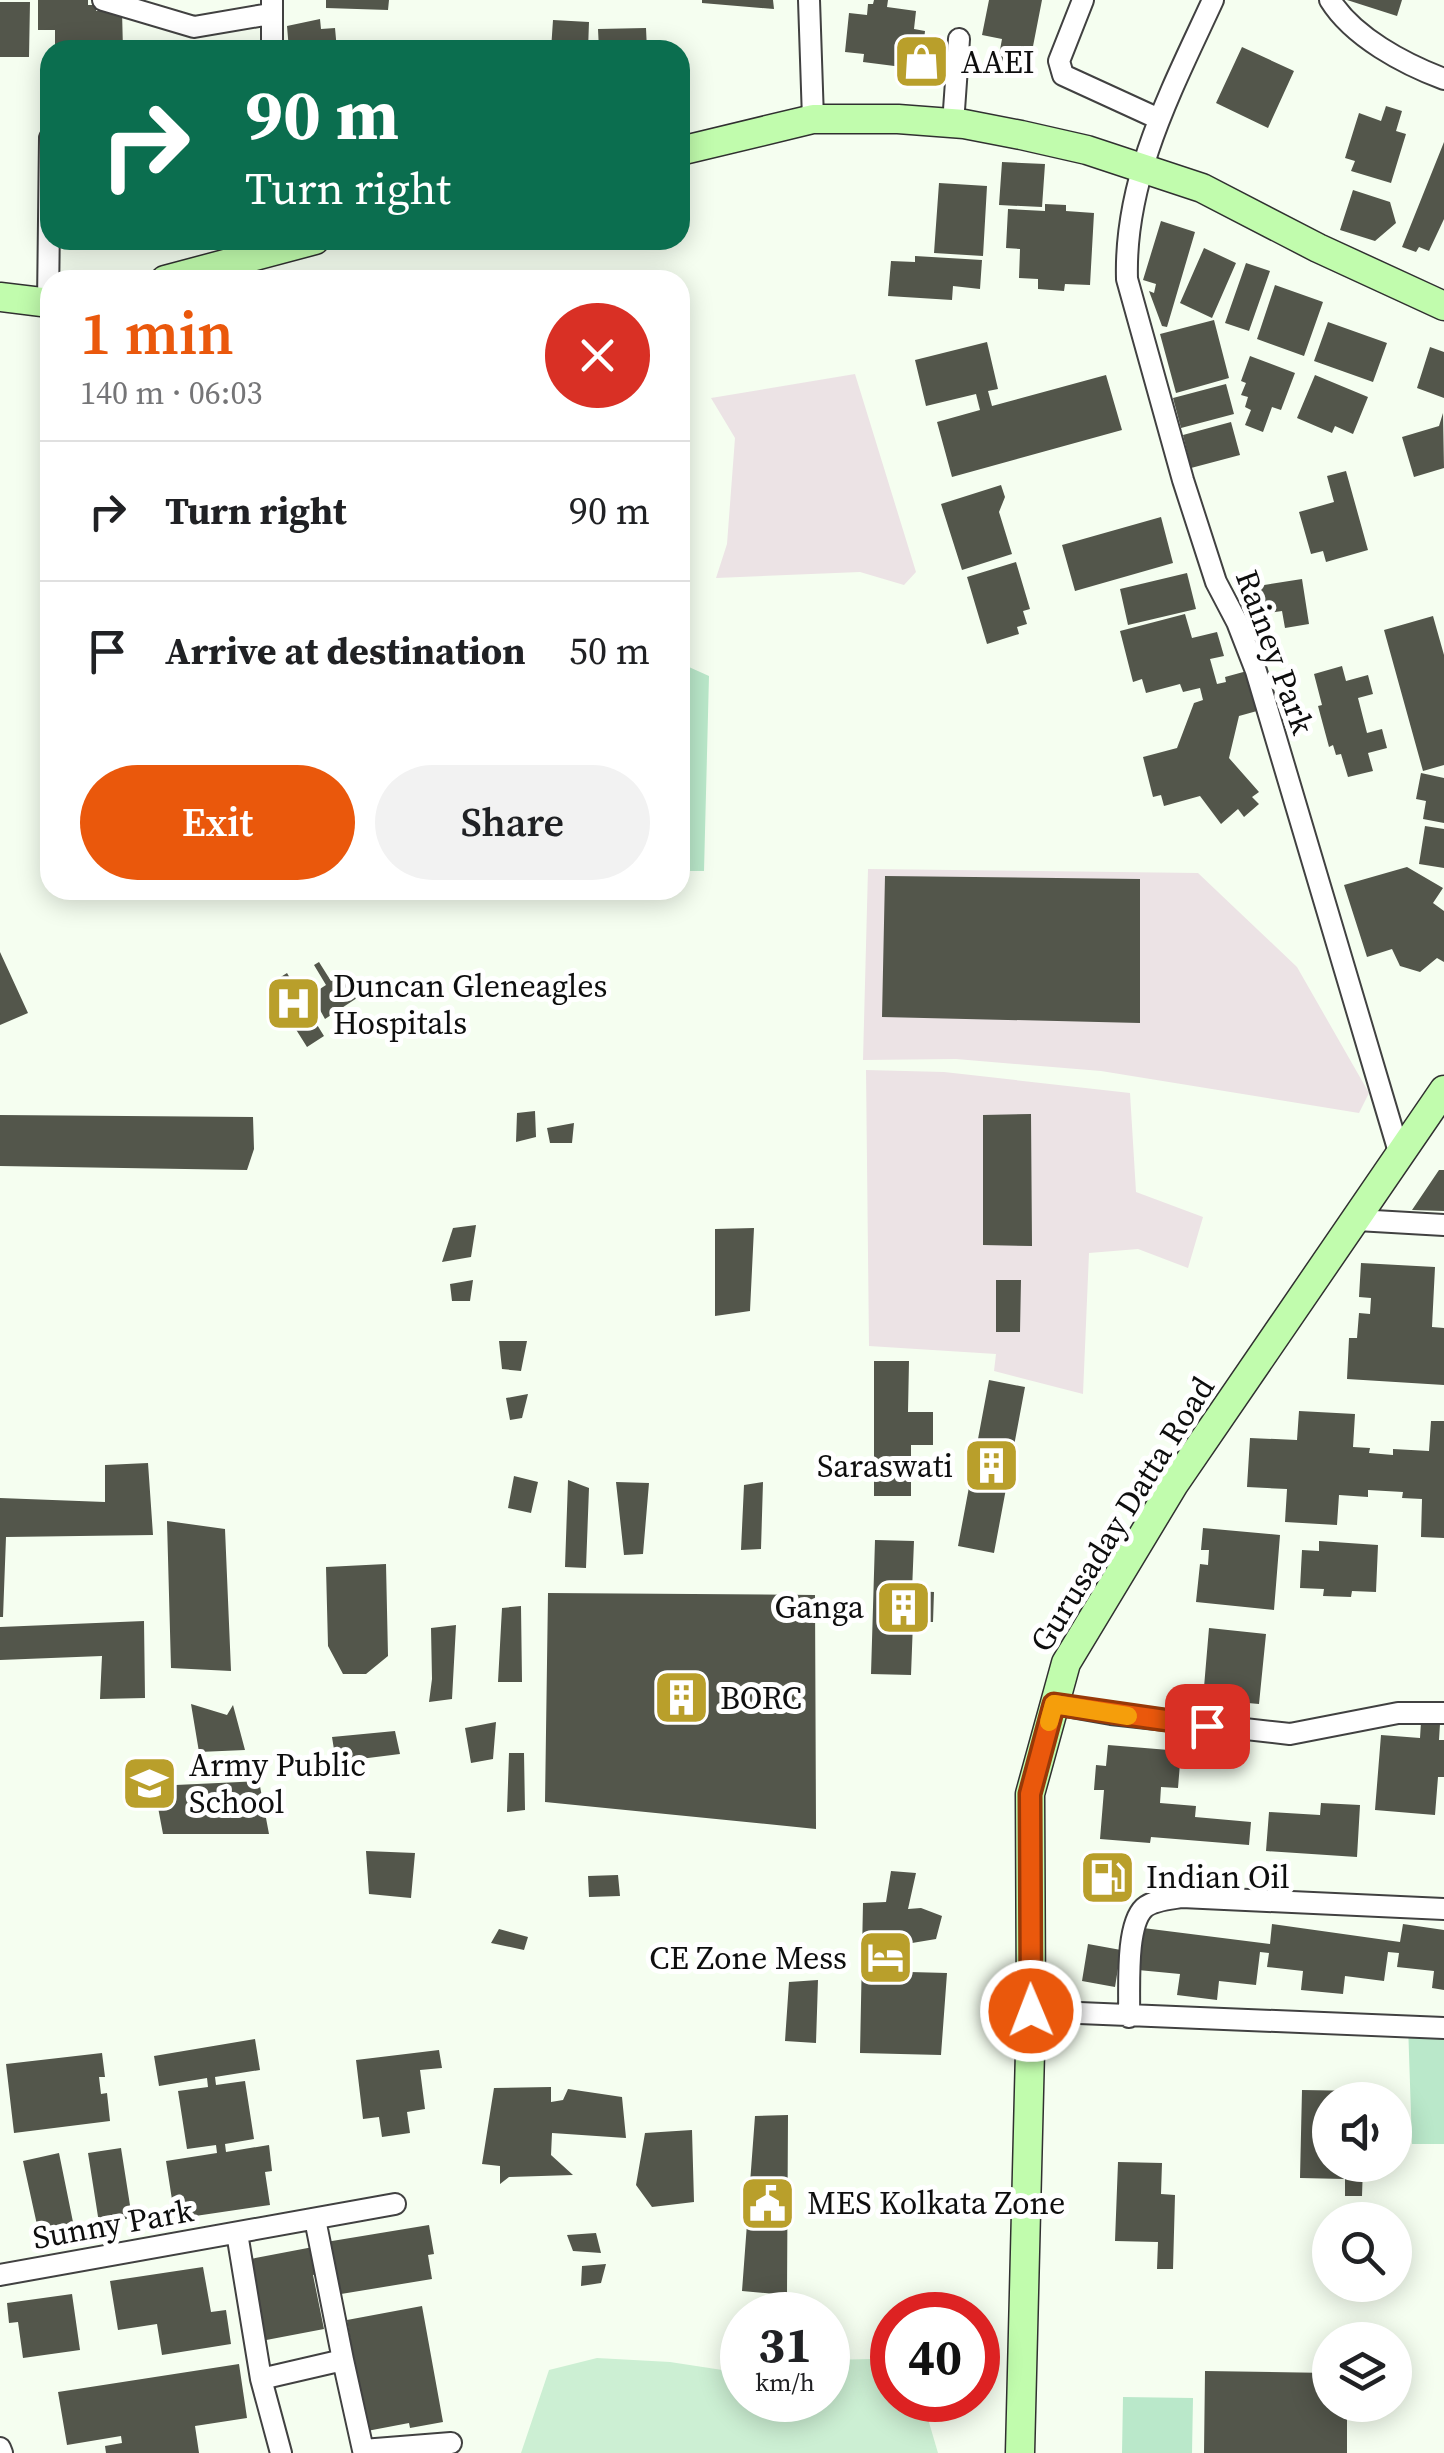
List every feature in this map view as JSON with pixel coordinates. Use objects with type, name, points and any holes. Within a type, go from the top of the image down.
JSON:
[{"type":"street","points":[[103,0],[194,28],[271,7],[272,40]]},
{"type":"street","points":[[809,0],[814,118]]},
{"type":"street","points":[[1083,0],[1059,61],[1064,75],[1159,118]]},
{"type":"street","name":"Rainey Park","points":[[1213,0],[1140,168],[1126,262],[1136,316],[1182,480],[1216,582],[1238,622],[1256,671],[1399,1152]]},
{"type":"street","points":[[1330,0],[1360,32],[1422,71],[1444,80]]},
{"type":"street","points":[[953,124],[959,39]]},
{"type":"street","points":[[690,149],[814,118],[953,124],[1088,150],[1202,188],[1318,248],[1444,306]]},
{"type":"street","points":[[202,270],[277,250]]},
{"type":"street","points":[[0,297],[40,302]]},
{"type":"street","name":"Gurusaday Datta Road","points":[[1020,2453],[1031,2011],[1030,1794],[1066,1662],[1174,1484],[1444,1090]]},
{"type":"street","points":[[1357,1220],[1444,1226]]},
{"type":"street","points":[[1054,1704],[1290,1734],[1398,1713],[1444,1714]]},
{"type":"street","points":[[1129,2017],[1133,1926],[1145,1907],[1154,1902],[1182,1897],[1444,1909]]},
{"type":"street","points":[[1031,2011],[1444,2028]]},
{"type":"street","name":"Sunny Park","points":[[0,2274],[395,2204]]},
{"type":"street","points":[[315,2219],[363,2450],[451,2443]]},
{"type":"street","points":[[237,2233],[261,2379],[281,2453]]},
{"type":"street","points":[[261,2379],[343,2360]]},
{"type":"shaded area","points":[[855,374],[916,572],[904,585],[860,572],[716,578],[727,544],[735,438],[711,398]]},
{"type":"shaded area","points":[[868,869],[1198,873],[1297,967],[1369,1093],[1359,1113],[1101,1071],[956,1059],[863,1060]]},
{"type":"shaded area","points":[[866,1070],[944,1072],[1130,1093],[1136,1192],[1203,1217],[1188,1268],[1138,1249],[1089,1253],[1083,1394],[994,1371],[996,1354],[869,1346]]},
{"type":"green space","points":[[690,667],[709,676],[704,871],[690,871]]},
{"type":"green space","points":[[1444,2020],[1444,2144],[1412,2144],[1408,2024]]},
{"type":"green space","points":[[597,2358],[720,2370],[720,2422],[850,2422],[850,2359],[870,2359],[870,2422],[929,2422],[938,2453],[521,2453],[549,2370]]},
{"type":"green space","points":[[1123,2397],[1193,2398],[1192,2453],[1122,2453]]},
{"type":"building","points":[[38,0],[88,0],[88,5],[96,5],[96,11],[122,11],[123,40],[55,40],[55,30],[38,30]]},
{"type":"building","points":[[326,0],[389,0],[388,10],[326,8]]},
{"type":"building","points":[[773,0],[774,9],[702,3]]},
{"type":"building","points":[[888,0],[887,7],[916,11],[914,29],[925,31],[923,50],[912,49],[910,68],[863,62],[864,54],[845,52],[849,13],[867,15],[868,4]]},
{"type":"building","points":[[989,0],[1042,0],[1028,72],[997,66],[1002,39],[982,35]]},
{"type":"building","points":[[1347,0],[1402,0],[1397,16]]},
{"type":"building","points":[[0,2],[30,2],[29,57],[0,57]]},
{"type":"building","points":[[320,19],[321,29],[335,28],[336,40],[288,40],[287,26]]},
{"type":"building","points":[[553,20],[589,22],[588,40],[552,40]]},
{"type":"building","points":[[646,28],[647,40],[599,40],[598,29]]},
{"type":"building","points":[[1242,47],[1294,71],[1268,128],[1216,103]]},
{"type":"building","points":[[1386,106],[1402,111],[1396,131],[1406,134],[1391,183],[1351,171],[1355,161],[1345,158],[1359,113],[1381,121]]},
{"type":"building","points":[[1444,142],[1444,219],[1429,251],[1419,247],[1416,252],[1402,247]]},
{"type":"building","points":[[1002,162],[1045,164],[1042,207],[999,205]]},
{"type":"building","points":[[939,183],[987,186],[983,256],[934,253]]},
{"type":"building","points":[[1353,190],[1390,202],[1396,223],[1375,241],[1340,230]]},
{"type":"building","points":[[1045,204],[1066,205],[1066,211],[1094,213],[1090,285],[1065,284],[1064,291],[1038,289],[1038,279],[1019,278],[1020,249],[1006,248],[1008,209],[1045,211]]},
{"type":"building","points":[[1161,221],[1195,232],[1167,327],[1162,326],[1149,291],[1154,293],[1156,284],[1143,280]]},
{"type":"building","points":[[1204,248],[1236,263],[1212,318],[1180,303]]},
{"type":"building","points":[[915,256],[982,260],[980,289],[953,286],[952,300],[888,296],[891,261],[915,262]]},
{"type":"building","points":[[1246,263],[1270,271],[1249,331],[1225,323]]},
{"type":"building","points":[[1275,285],[1323,302],[1304,356],[1257,339]]},
{"type":"building","points":[[1214,320],[1229,378],[1176,393],[1160,334]]},
{"type":"building","points":[[1328,322],[1387,343],[1373,382],[1314,361]]},
{"type":"building","points":[[987,342],[998,389],[988,391],[992,406],[1106,375],[1122,430],[952,477],[937,422],[980,410],[976,394],[926,406],[915,360]]},
{"type":"building","points":[[1430,347],[1444,352],[1444,398],[1417,388]]},
{"type":"building","points":[[1250,356],[1295,373],[1281,410],[1272,407],[1263,432],[1245,425],[1251,410],[1245,407],[1248,397],[1241,395],[1246,383],[1241,381]]},
{"type":"building","points":[[1315,375],[1368,397],[1353,434],[1335,426],[1332,433],[1297,418]]},
{"type":"building","points":[[1226,384],[1234,414],[1181,428],[1173,398]]},
{"type":"building","points":[[1443,413],[1444,468],[1414,477],[1402,437],[1439,426]]},
{"type":"building","points":[[1231,422],[1240,455],[1191,468],[1183,435]]},
{"type":"building","points":[[1346,471],[1368,550],[1326,562],[1323,551],[1311,554],[1299,512],[1334,502],[1327,476]]},
{"type":"building","points":[[1001,485],[1005,497],[999,512],[1012,554],[962,570],[941,504]]},
{"type":"building","points":[[1161,517],[1173,563],[1075,591],[1062,545]]},
{"type":"building","points":[[1016,562],[1030,609],[1023,611],[1027,624],[1017,627],[1019,634],[987,644],[967,577]]},
{"type":"building","points":[[1187,573],[1196,609],[1128,625],[1120,589]]},
{"type":"building","points":[[1302,579],[1309,624],[1285,628],[1282,611],[1262,614],[1258,586]]},
{"type":"building","points":[[1185,614],[1192,638],[1217,632],[1224,656],[1210,659],[1217,684],[1226,682],[1225,677],[1247,671],[1257,711],[1239,716],[1229,758],[1259,792],[1252,797],[1259,804],[1244,817],[1238,809],[1221,824],[1200,796],[1164,806],[1161,795],[1153,797],[1143,757],[1177,748],[1194,703],[1203,700],[1200,688],[1183,692],[1180,684],[1146,693],[1142,679],[1133,682],[1120,631]]},
{"type":"building","points":[[1433,616],[1444,655],[1444,765],[1423,771],[1384,630]]},
{"type":"building","points":[[1342,666],[1346,681],[1368,675],[1373,694],[1358,698],[1367,733],[1382,729],[1387,748],[1368,753],[1373,771],[1348,777],[1341,754],[1336,755],[1333,745],[1329,747],[1314,674]]},
{"type":"building","points":[[1421,773],[1444,778],[1444,823],[1423,819],[1426,801],[1416,799]]},
{"type":"building","points":[[1425,826],[1444,829],[1444,868],[1419,864]]},
{"type":"building","points":[[1407,867],[1443,888],[1433,903],[1444,911],[1444,962],[1437,958],[1420,972],[1400,966],[1392,949],[1367,957],[1344,885]]},
{"type":"building","points":[[885,876],[1140,879],[1140,1023],[882,1017]]},
{"type":"building","points":[[0,952],[28,1013],[0,1025]]},
{"type":"building","points":[[319,962],[331,981],[345,972],[360,996],[325,1019],[320,1010],[311,1015],[324,1036],[307,1047],[268,985],[287,973],[303,1000],[326,985],[314,965]]},
{"type":"building","points":[[535,1111],[536,1137],[516,1142],[517,1113]]},
{"type":"building","points":[[1031,1114],[1032,1246],[983,1245],[983,1115]]},
{"type":"building","points":[[0,1115],[253,1117],[254,1149],[247,1170],[0,1166]]},
{"type":"building","points":[[574,1123],[572,1143],[550,1143],[547,1128]]},
{"type":"building","points":[[1439,1170],[1444,1170],[1444,1211],[1412,1210]]},
{"type":"building","points":[[476,1225],[471,1257],[442,1262],[453,1228]]},
{"type":"building","points":[[754,1228],[750,1311],[715,1316],[715,1229]]},
{"type":"building","points":[[1361,1263],[1435,1267],[1432,1327],[1444,1328],[1444,1385],[1347,1379],[1349,1338],[1357,1338],[1359,1313],[1370,1314],[1371,1298],[1359,1297]]},
{"type":"building","points":[[473,1280],[470,1301],[452,1301],[450,1284]]},
{"type":"building","points":[[996,1280],[1021,1280],[1020,1332],[996,1332]]},
{"type":"building","points":[[499,1341],[527,1341],[521,1371],[502,1369]]},
{"type":"building","points":[[874,1361],[909,1361],[908,1412],[933,1412],[933,1445],[911,1445],[911,1496],[874,1496]]},
{"type":"building","name":"Saraswati","points":[[989,1380],[1025,1387],[994,1553],[958,1546]]},
{"type":"building","points":[[528,1394],[522,1418],[510,1420],[506,1398]]},
{"type":"building","points":[[1299,1411],[1355,1414],[1353,1447],[1393,1455],[1393,1449],[1429,1451],[1431,1421],[1444,1421],[1444,1538],[1421,1537],[1422,1499],[1402,1498],[1403,1492],[1368,1490],[1368,1497],[1339,1495],[1337,1525],[1285,1522],[1287,1489],[1247,1487],[1250,1438],[1297,1440]]},
{"type":"building","points":[[148,1463],[153,1535],[6,1537],[0,1617],[0,1498],[105,1502],[105,1465]]},
{"type":"building","points":[[514,1476],[538,1482],[531,1513],[508,1508]]},
{"type":"building","points":[[568,1480],[589,1488],[586,1568],[565,1567]]},
{"type":"building","points":[[616,1482],[649,1483],[643,1554],[624,1555]]},
{"type":"building","points":[[763,1482],[761,1549],[741,1550],[744,1485]]},
{"type":"building","points":[[167,1521],[225,1529],[231,1671],[171,1668]]},
{"type":"building","points":[[1203,1528],[1280,1535],[1274,1610],[1196,1602],[1200,1564],[1208,1565],[1209,1550],[1201,1550]]},
{"type":"building","name":"Ganga","points":[[875,1540],[914,1541],[912,1591],[934,1592],[933,1622],[913,1622],[911,1675],[871,1674]]},
{"type":"building","points":[[1319,1541],[1378,1545],[1376,1592],[1352,1591],[1351,1597],[1323,1596],[1324,1589],[1300,1588],[1302,1550],[1319,1551]]},
{"type":"building","points":[[386,1564],[388,1656],[366,1674],[343,1674],[328,1646],[326,1567]]},
{"type":"building","name":"BORC","points":[[548,1593],[815,1595],[816,1829],[545,1802]]},
{"type":"building","points":[[521,1606],[522,1682],[498,1682],[502,1608]]},
{"type":"building","points":[[144,1621],[145,1698],[100,1699],[102,1656],[0,1660],[0,1627]]},
{"type":"building","points":[[456,1625],[452,1699],[429,1702],[431,1628]]},
{"type":"building","points":[[1209,1628],[1266,1634],[1259,1704],[1203,1699]]},
{"type":"building","points":[[191,1704],[227,1715],[233,1705],[245,1750],[199,1752]]},
{"type":"building","points":[[496,1722],[493,1759],[471,1763],[465,1728]]},
{"type":"building","points":[[1421,1722],[1440,1724],[1439,1740],[1444,1740],[1444,1777],[1438,1777],[1435,1815],[1375,1810],[1381,1735],[1420,1738]]},
{"type":"building","points":[[395,1731],[400,1754],[336,1762],[332,1737]]},
{"type":"building","points":[[1108,1745],[1181,1751],[1178,1788],[1161,1787],[1160,1803],[1196,1806],[1195,1817],[1251,1822],[1249,1845],[1151,1837],[1150,1843],[1100,1839],[1104,1790],[1094,1790],[1096,1765],[1106,1766]]},
{"type":"building","points":[[509,1753],[524,1753],[525,1810],[507,1812]]},
{"type":"building","points":[[259,1781],[269,1834],[163,1834],[154,1786]]},
{"type":"building","points":[[1321,1803],[1360,1805],[1357,1857],[1266,1851],[1269,1812],[1320,1815]]},
{"type":"building","points":[[366,1851],[415,1853],[411,1898],[369,1894]]},
{"type":"building","name":"CE Zone Mess","points":[[891,1871],[916,1873],[908,1909],[921,1908],[942,1916],[936,1939],[912,1943],[910,1972],[947,1973],[941,2055],[860,2053],[863,1903],[886,1902]]},
{"type":"building","points":[[618,1875],[620,1896],[589,1897],[588,1876]]},
{"type":"building","points":[[1272,1924],[1400,1942],[1403,1924],[1444,1930],[1444,1990],[1432,1988],[1434,1971],[1397,1967],[1399,1953],[1388,1952],[1384,1981],[1345,1976],[1343,1994],[1301,1990],[1303,1971],[1267,1967],[1269,1953],[1260,1952],[1256,1985],[1219,1981],[1217,2000],[1177,1995],[1180,1974],[1138,1970],[1136,1948],[1141,1948],[1143,1928],[1270,1944]]},
{"type":"building","points":[[499,1929],[528,1937],[524,1950],[491,1943]]},
{"type":"building","points":[[1088,1944],[1121,1950],[1115,1987],[1082,1981]]},
{"type":"building","points":[[818,1980],[816,2043],[785,2041],[789,1982]]},
{"type":"building","points":[[255,2039],[260,2070],[215,2077],[216,2085],[245,2081],[254,2139],[225,2144],[226,2152],[269,2145],[272,2171],[265,2172],[270,2205],[175,2219],[166,2161],[217,2153],[216,2145],[187,2149],[178,2091],[208,2087],[207,2078],[159,2086],[154,2056]]},
{"type":"building","points":[[439,2050],[442,2068],[420,2070],[425,2109],[407,2112],[410,2133],[382,2137],[379,2117],[363,2119],[356,2060]]},
{"type":"building","points":[[102,2053],[105,2077],[99,2077],[101,2094],[107,2093],[110,2121],[14,2133],[6,2064]]},
{"type":"building","points":[[551,2087],[551,2102],[563,2100],[568,2089],[622,2097],[626,2138],[552,2133],[551,2155],[573,2175],[509,2177],[500,2184],[500,2166],[482,2164],[494,2088]]},
{"type":"building","points":[[1302,2090],[1312,2090],[1312,2178],[1300,2178]]},
{"type":"building","name":"MES Kolkata Zone","points":[[788,2115],[787,2292],[742,2291],[755,2116]]},
{"type":"building","points":[[692,2130],[694,2202],[652,2207],[636,2185],[645,2133]]},
{"type":"building","points":[[121,2148],[132,2218],[99,2223],[88,2153]]},
{"type":"building","points":[[59,2153],[74,2227],[39,2234],[23,2161]]},
{"type":"building","points":[[1118,2162],[1162,2163],[1161,2194],[1175,2195],[1173,2269],[1157,2269],[1158,2242],[1115,2241]]},
{"type":"building","points":[[1345,2182],[1362,2182],[1362,2196],[1345,2196]]},
{"type":"building","points":[[429,2225],[434,2254],[428,2255],[432,2279],[335,2295],[326,2242]]},
{"type":"building","points":[[596,2233],[601,2253],[573,2251],[567,2235]]},
{"type":"building","points":[[313,2247],[318,2274],[313,2275],[324,2329],[261,2341],[245,2260]]},
{"type":"building","points":[[606,2264],[601,2283],[581,2286],[582,2266]]},
{"type":"building","points":[[203,2267],[211,2312],[226,2310],[231,2344],[162,2355],[157,2324],[118,2330],[110,2281]]},
{"type":"building","points":[[72,2294],[80,2350],[23,2358],[18,2322],[9,2323],[7,2303]]},
{"type":"building","points":[[422,2306],[443,2422],[410,2428],[409,2423],[367,2431],[347,2320]]},
{"type":"building","points":[[239,2364],[247,2418],[195,2426],[199,2453],[106,2453],[105,2446],[122,2443],[121,2436],[67,2445],[58,2392]]},
{"type":"building","points":[[1205,2371],[1312,2373],[1312,2422],[1347,2422],[1347,2453],[1204,2453]]},
{"type":"slow traffic","points":[[1049,1722],[1054,1704],[1128,1716]]},
{"type":"place","name":"AAEI","points":[[922,62]]},
{"type":"place","name":"Duncan Gleneagles Hospitals","points":[[294,1004]]},
{"type":"place","name":"Saraswati","points":[[992,1466]]},
{"type":"place","name":"Ganga","points":[[903,1607]]},
{"type":"place","name":"BORC","points":[[681,1698]]},
{"type":"place","name":"Army Public School","points":[[150,1783]]},
{"type":"place","name":"Indian Oil","points":[[1107,1877]]},
{"type":"place","name":"CE Zone Mess","points":[[886,1958]]},
{"type":"place","name":"MES Kolkata Zone","points":[[768,2203]]},
{"type":"route","points":[[1031,2011],[1030,1794],[1054,1704],[1207,1726]]}]
